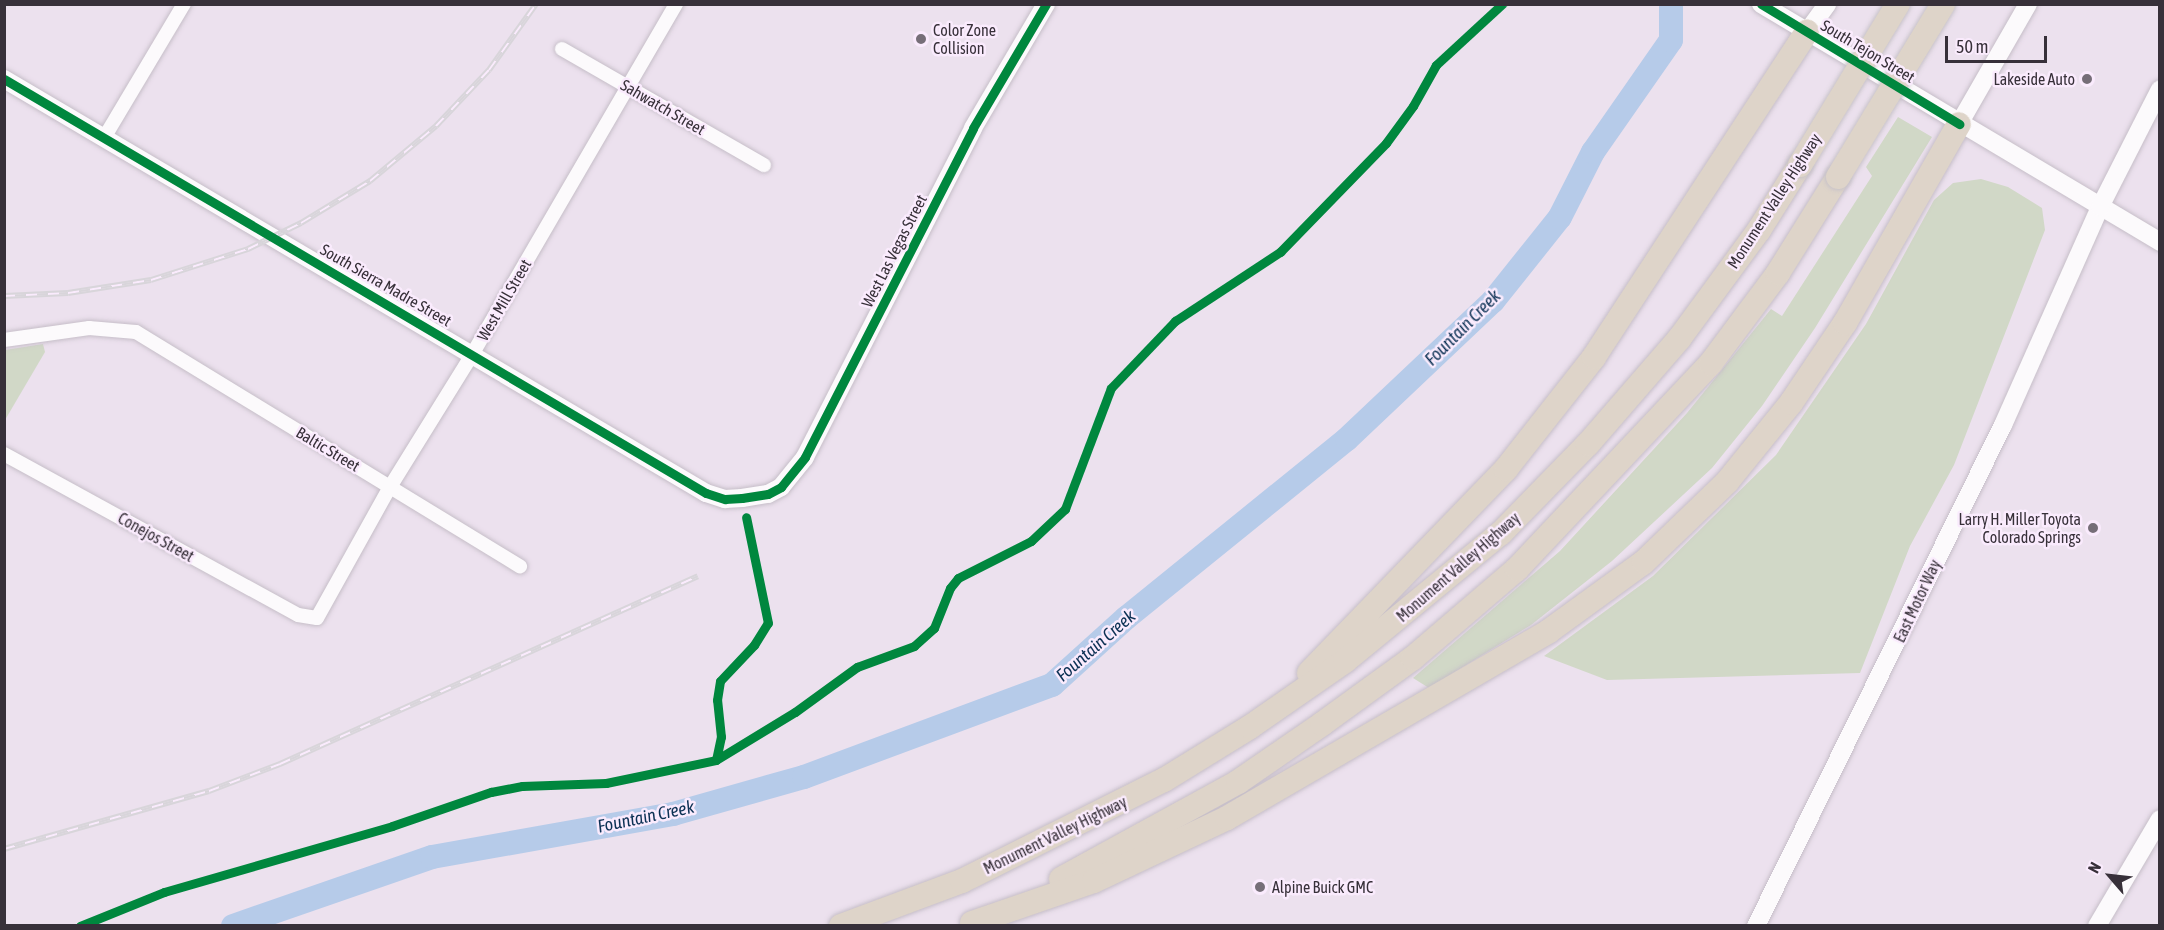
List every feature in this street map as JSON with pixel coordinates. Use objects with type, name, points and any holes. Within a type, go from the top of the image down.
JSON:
[{"type":"highway","name":"Monument Valley Highway","points":[[841,926],[962,881],[1164,780],[1250,728],[1353,655],[1440,585],[1525,508],[1588,444],[1679,339],[1759,230],[1898,4]]},
{"type":"highway","points":[[969,924],[1083,868],[1238,782],[1413,658],[1508,576],[1612,472],[1711,363],[1778,273],[1943,4]]},
{"type":"highway","points":[[1250,728],[1380,603],[1533,435],[1594,357],[1807,32]]},
{"type":"highway","points":[[969,924],[1094,881],[1227,818],[1549,631],[1644,562],[1726,482],[1791,403],[1845,322],[1959,124]]},
{"type":"street","points":[[104,138],[184,4]]},
{"type":"street","name":"West Mill Street","points":[[308,620],[317,618],[390,487],[473,353],[676,4]]},
{"type":"street","name":"West Las Vegas Street","points":[[756,497],[781,487],[805,457],[973,128],[1046,4]]},
{"type":"street","points":[[1807,32],[1827,4]]},
{"type":"street","points":[[1959,124],[2028,4]]},
{"type":"street","name":"South Tejon Street","points":[[1762,6],[2160,242]]},
{"type":"street","name":"Sahwatch Street","points":[[562,49],[764,165]]},
{"type":"street","name":"South Sierra Madre Street","points":[[4,79],[473,353],[706,493],[725,499],[756,497]]},
{"type":"street","name":"East Motor Way","points":[[1756,926],[2003,425],[2100,207],[2160,88]]},
{"type":"street","name":"Baltic Street","points":[[4,340],[90,328],[136,332],[520,566]]},
{"type":"street","name":"Conejos Street","points":[[4,454],[308,620]]},
{"type":"street","points":[[2097,926],[2160,819]]},
{"type":"green space","points":[[1898,117],[1932,137],[1815,328],[1762,406],[1712,468],[1612,561],[1531,625],[1429,688],[1413,678],[1560,551],[1687,413],[1771,309],[1782,316],[1872,176],[1866,167]]},
{"type":"green space","points":[[1981,179],[2008,187],[2042,208],[2045,230],[1954,465],[1910,546],[1860,673],[1607,680],[1544,656],[1653,576],[1776,455],[1866,324],[1934,200],[1953,183]]},
{"type":"green space","points":[[43,344],[45,352],[5,420],[5,350]]},
{"type":"waterway","name":"Fountain Creek","points":[[233,926],[432,857],[673,814],[804,777],[1052,685],[1126,618],[1347,439],[1493,301],[1560,217],[1593,152],[1671,40],[1671,4]]},
{"type":"railway","points":[[4,296],[68,293],[151,280],[248,249],[301,223],[370,181],[436,126],[489,70],[536,4]]},
{"type":"railway","points":[[4,849],[209,791],[280,764],[698,576]]},
{"type":"cycle path","points":[[4,79],[706,493],[725,499],[742,498],[768,494],[781,487],[805,457],[973,128],[1046,4]]},
{"type":"cycle path","points":[[80,926],[164,892],[392,826],[491,792],[522,786],[606,783],[716,760],[795,712],[857,667],[914,646],[934,628],[950,588],[958,578],[1031,541],[1065,509],[1111,388],[1175,321],[1280,252],[1386,143],[1413,106],[1436,65],[1502,4]]},
{"type":"cycle path","points":[[1761,4],[1959,124]]},
{"type":"cycle path","points":[[716,760],[721,737],[717,700],[720,681],[754,645],[768,623],[746,517]]},
{"type":"place","name":"Color Zone Collision","points":[[921,39]]},
{"type":"place","name":"Lakeside Auto","points":[[2087,79]]},
{"type":"place","name":"Larry H. Miller Toyota Colorado Springs","points":[[2093,528]]},
{"type":"place","name":"Alpine Buick GMC","points":[[1260,887]]}]
